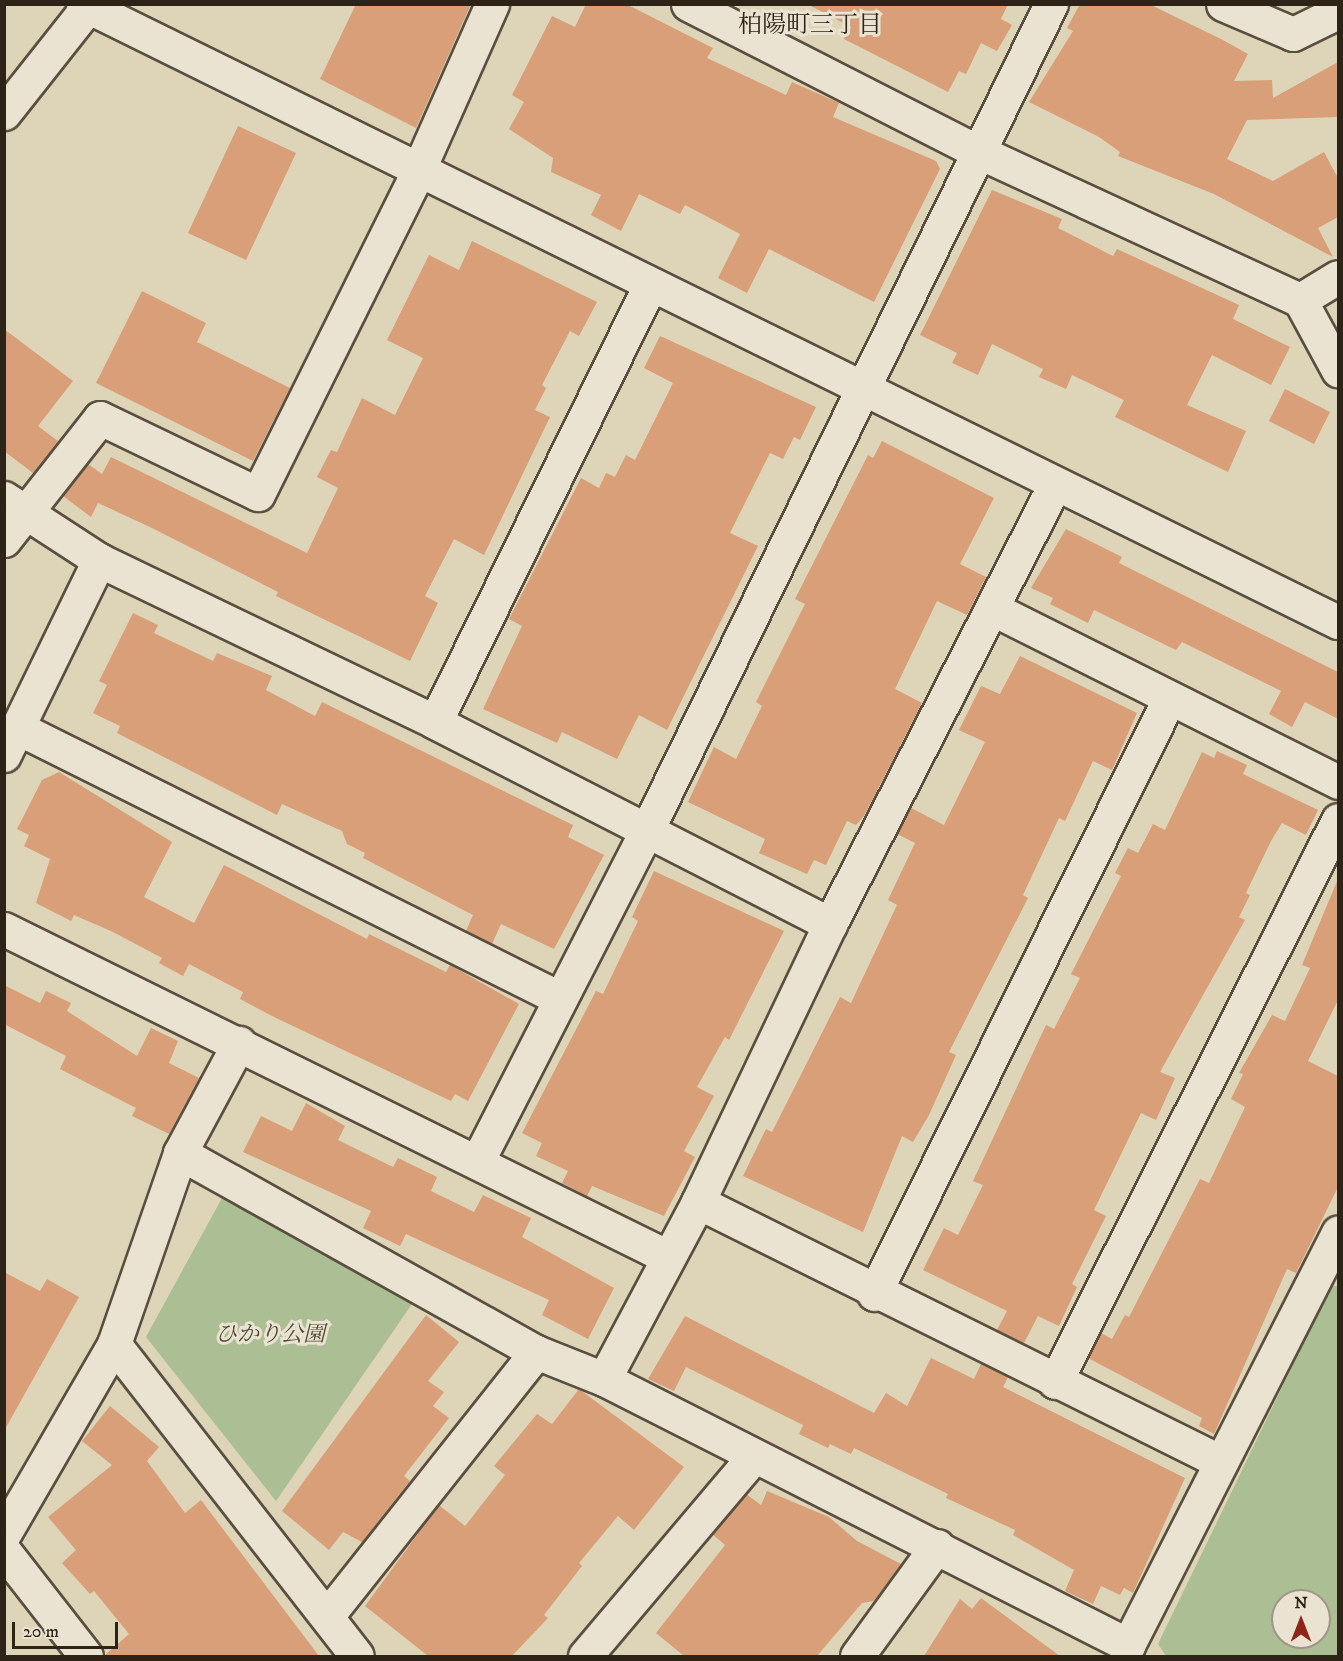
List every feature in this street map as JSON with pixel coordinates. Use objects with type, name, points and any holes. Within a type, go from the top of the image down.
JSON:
[{"type":"street","points":[[4,540],[15,505],[100,418],[258,494],[418,171],[492,4]]},
{"type":"street","points":[[688,4],[977,151],[1300,300],[1338,370]]},
{"type":"street","points":[[477,1162],[646,832],[977,151],[1051,4]]},
{"type":"street","points":[[1223,4],[1293,34],[1338,12]]},
{"type":"street","points":[[4,113],[87,5],[649,287],[1338,622]]},
{"type":"street","points":[[1300,300],[1338,277]]},
{"type":"street","points":[[435,722],[649,287]]},
{"type":"street","points":[[604,1379],[666,1256],[698,1202],[830,924],[1055,484]]},
{"type":"street","points":[[15,505],[99,560],[435,722],[646,832],[830,924]]},
{"type":"street","points":[[99,560],[11,742],[559,998]]},
{"type":"street","points":[[993,609],[1338,782]]},
{"type":"street","points":[[874,1294],[1169,699]]},
{"type":"street","points":[[1055,1382],[1338,820]]},
{"type":"street","points":[[4,929],[239,1043],[666,1256]]},
{"type":"street","points":[[4,1534],[114,1344],[180,1153],[239,1043]]},
{"type":"street","points":[[180,1153],[536,1352],[604,1379],[753,1457],[937,1546],[1132,1651],[1221,1462],[1338,1232]]},
{"type":"street","points":[[698,1202],[874,1294],[1221,1462]]},
{"type":"street","points":[[114,1344],[357,1656]]},
{"type":"street","points":[[327,1616],[536,1352]]},
{"type":"street","points":[[585,1656],[753,1457]]},
{"type":"street","points":[[857,1656],[937,1546]]},
{"type":"street","points":[[4,1551],[86,1656]]},
{"type":"green space","name":"ひかり公園","points":[[222,1198],[414,1301],[276,1501],[146,1337]]},
{"type":"green space","points":[[1331,1286],[1338,1286],[1338,1656],[1166,1656],[1158,1644]]},
{"type":"building","points":[[356,4],[471,4],[416,128],[320,79]]},
{"type":"building","points":[[586,4],[626,4],[713,48],[707,58],[786,95],[792,82],[839,103],[833,117],[936,161],[940,169],[874,302],[769,249],[747,293],[718,278],[740,234],[685,205],[680,214],[639,194],[621,231],[591,215],[601,195],[551,172],[553,158],[509,129],[524,102],[512,95],[552,16],[575,27]]},
{"type":"building","points":[[807,4],[1008,4],[1001,19],[1012,25],[997,51],[981,43],[966,74],[959,71],[948,92],[844,39],[851,27]]},
{"type":"building","points":[[1080,4],[1149,4],[1221,39],[1248,54],[1234,81],[1272,80],[1273,98],[1338,62],[1338,117],[1247,120],[1227,159],[1273,181],[1324,152],[1338,178],[1338,217],[1318,228],[1333,257],[1214,194],[1118,156],[1120,152],[1099,137],[1029,102],[1073,31],[1067,28]]},
{"type":"building","points":[[238,126],[296,153],[246,260],[188,233]]},
{"type":"building","points":[[992,190],[1062,219],[1058,228],[1113,256],[1117,249],[1239,305],[1233,319],[1290,347],[1271,385],[1212,355],[1187,405],[1246,431],[1228,472],[1115,417],[1124,400],[1072,375],[1066,389],[1039,377],[1043,369],[992,344],[978,375],[952,363],[957,353],[920,335]]},
{"type":"building","points":[[472,241],[597,302],[579,336],[570,331],[542,385],[546,388],[535,410],[550,417],[484,555],[454,539],[425,596],[438,603],[410,661],[276,596],[278,592],[152,528],[98,503],[91,517],[63,496],[88,464],[102,474],[111,457],[307,553],[338,488],[317,477],[331,450],[337,452],[362,398],[395,415],[423,358],[387,340],[429,255],[459,270]]},
{"type":"building","points":[[142,291],[206,323],[197,342],[290,388],[253,461],[96,383]]},
{"type":"building","points":[[4,329],[73,381],[38,426],[58,441],[33,473],[4,451]]},
{"type":"building","points":[[660,336],[816,407],[800,440],[794,437],[783,459],[770,453],[730,533],[758,546],[667,730],[639,715],[617,759],[562,732],[557,743],[483,709],[522,626],[509,619],[581,478],[599,488],[606,473],[615,477],[626,455],[635,460],[673,383],[644,368]]},
{"type":"building","points":[[1285,389],[1330,412],[1314,444],[1269,421]]},
{"type":"building","points":[[882,441],[994,498],[960,564],[986,577],[967,615],[937,601],[895,689],[922,703],[864,816],[856,825],[847,821],[826,865],[814,860],[807,874],[759,853],[765,839],[688,802],[714,747],[736,759],[762,706],[756,702],[805,604],[795,599],[868,455],[873,458]]},
{"type":"building","points":[[1066,529],[1122,557],[1119,563],[1338,672],[1338,719],[1305,702],[1292,727],[1269,714],[1281,691],[1182,642],[1176,650],[1094,610],[1088,623],[1050,604],[1053,598],[1031,588]]},
{"type":"building","points":[[133,613],[158,625],[154,633],[213,661],[217,653],[272,676],[266,690],[315,716],[322,702],[573,825],[568,837],[604,855],[554,949],[501,924],[492,944],[466,931],[473,915],[363,858],[365,853],[347,844],[342,831],[282,804],[277,815],[117,733],[120,726],[93,713],[107,685],[99,681]]},
{"type":"building","points":[[1020,656],[1137,713],[1112,770],[1093,761],[1065,821],[1059,818],[1023,895],[1028,898],[949,1052],[956,1055],[929,1115],[913,1142],[902,1136],[863,1232],[743,1176],[766,1129],[772,1132],[840,997],[851,1003],[897,905],[888,900],[915,843],[897,834],[911,808],[944,825],[985,742],[959,730],[981,686],[1000,694]]},
{"type":"building","points":[[1217,751],[1247,765],[1243,774],[1318,810],[1306,835],[1282,823],[1271,841],[1246,893],[1250,895],[1239,917],[1245,920],[1160,1072],[1175,1078],[1156,1120],[1141,1113],[1094,1210],[1106,1216],[1072,1284],[1077,1287],[1059,1326],[1038,1316],[1024,1343],[997,1330],[1007,1311],[923,1270],[944,1228],[958,1235],[983,1185],[973,1181],[1046,1025],[1054,1029],[1080,978],[1071,974],[1121,876],[1115,873],[1128,848],[1138,853],[1153,824],[1165,830],[1202,752],[1214,758]]},
{"type":"building","points":[[59,772],[172,842],[144,897],[194,923],[224,865],[367,939],[369,934],[446,972],[450,965],[519,1004],[468,1101],[455,1094],[451,1101],[274,1017],[240,999],[243,992],[189,964],[183,976],[159,963],[162,958],[113,932],[74,915],[71,921],[36,903],[50,859],[24,846],[29,835],[17,829],[42,780]]},
{"type":"building","points":[[654,871],[784,931],[729,1040],[725,1037],[697,1087],[714,1096],[684,1151],[695,1157],[664,1216],[592,1186],[587,1196],[562,1183],[568,1171],[536,1156],[542,1143],[522,1133],[596,991],[603,994],[638,921],[632,917]]},
{"type":"building","points":[[1338,879],[1338,1000],[1308,1061],[1338,1076],[1338,1187],[1296,1273],[1287,1269],[1214,1434],[1199,1426],[1202,1418],[1088,1358],[1101,1333],[1112,1339],[1125,1315],[1129,1317],[1200,1179],[1209,1183],[1245,1107],[1231,1099],[1243,1074],[1239,1073],[1272,1015],[1285,1021],[1310,968],[1302,965]]},
{"type":"building","points":[[4,985],[40,1003],[46,991],[71,1003],[67,1011],[137,1056],[151,1028],[178,1041],[169,1063],[199,1078],[169,1134],[132,1116],[136,1108],[60,1069],[66,1056],[4,1024]]},
{"type":"building","points":[[306,1103],[345,1126],[338,1140],[393,1167],[398,1158],[437,1177],[431,1191],[474,1212],[483,1195],[531,1218],[522,1237],[614,1288],[588,1339],[542,1315],[549,1300],[406,1234],[400,1246],[363,1228],[371,1211],[243,1152],[261,1116],[292,1131]]},
{"type":"building","points":[[4,1272],[40,1291],[47,1279],[79,1297],[4,1431]]},
{"type":"building","points":[[426,1315],[459,1342],[428,1381],[444,1392],[433,1406],[449,1418],[404,1476],[410,1481],[362,1542],[343,1532],[329,1550],[282,1511]]},
{"type":"building","points":[[685,1316],[874,1413],[886,1393],[907,1406],[931,1358],[974,1379],[981,1364],[1008,1377],[1003,1387],[1185,1478],[1133,1593],[1124,1588],[1120,1595],[1101,1586],[1093,1604],[1065,1591],[1074,1570],[1013,1535],[1015,1530],[946,1498],[948,1494],[854,1448],[851,1454],[830,1444],[828,1448],[799,1434],[803,1425],[686,1367],[674,1391],[648,1379]]},
{"type":"building","points":[[579,1389],[684,1467],[634,1530],[618,1516],[579,1563],[582,1566],[544,1615],[548,1618],[512,1656],[428,1656],[365,1606],[439,1505],[465,1526],[505,1475],[494,1466],[537,1414],[552,1424]]},
{"type":"building","points":[[110,1406],[159,1447],[147,1461],[185,1513],[201,1500],[319,1656],[104,1656],[129,1634],[94,1591],[90,1594],[62,1563],[76,1550],[48,1517],[112,1465],[82,1441]]},
{"type":"building","points":[[767,1491],[829,1517],[857,1541],[901,1564],[874,1601],[862,1603],[817,1656],[684,1656],[656,1633],[725,1545],[712,1534],[746,1494],[761,1505]]},
{"type":"building","points":[[981,1598],[1060,1656],[924,1656],[960,1599],[972,1609]]},
{"type":"district","name":"柏陽町三丁目","points":[[810,26]]}]
